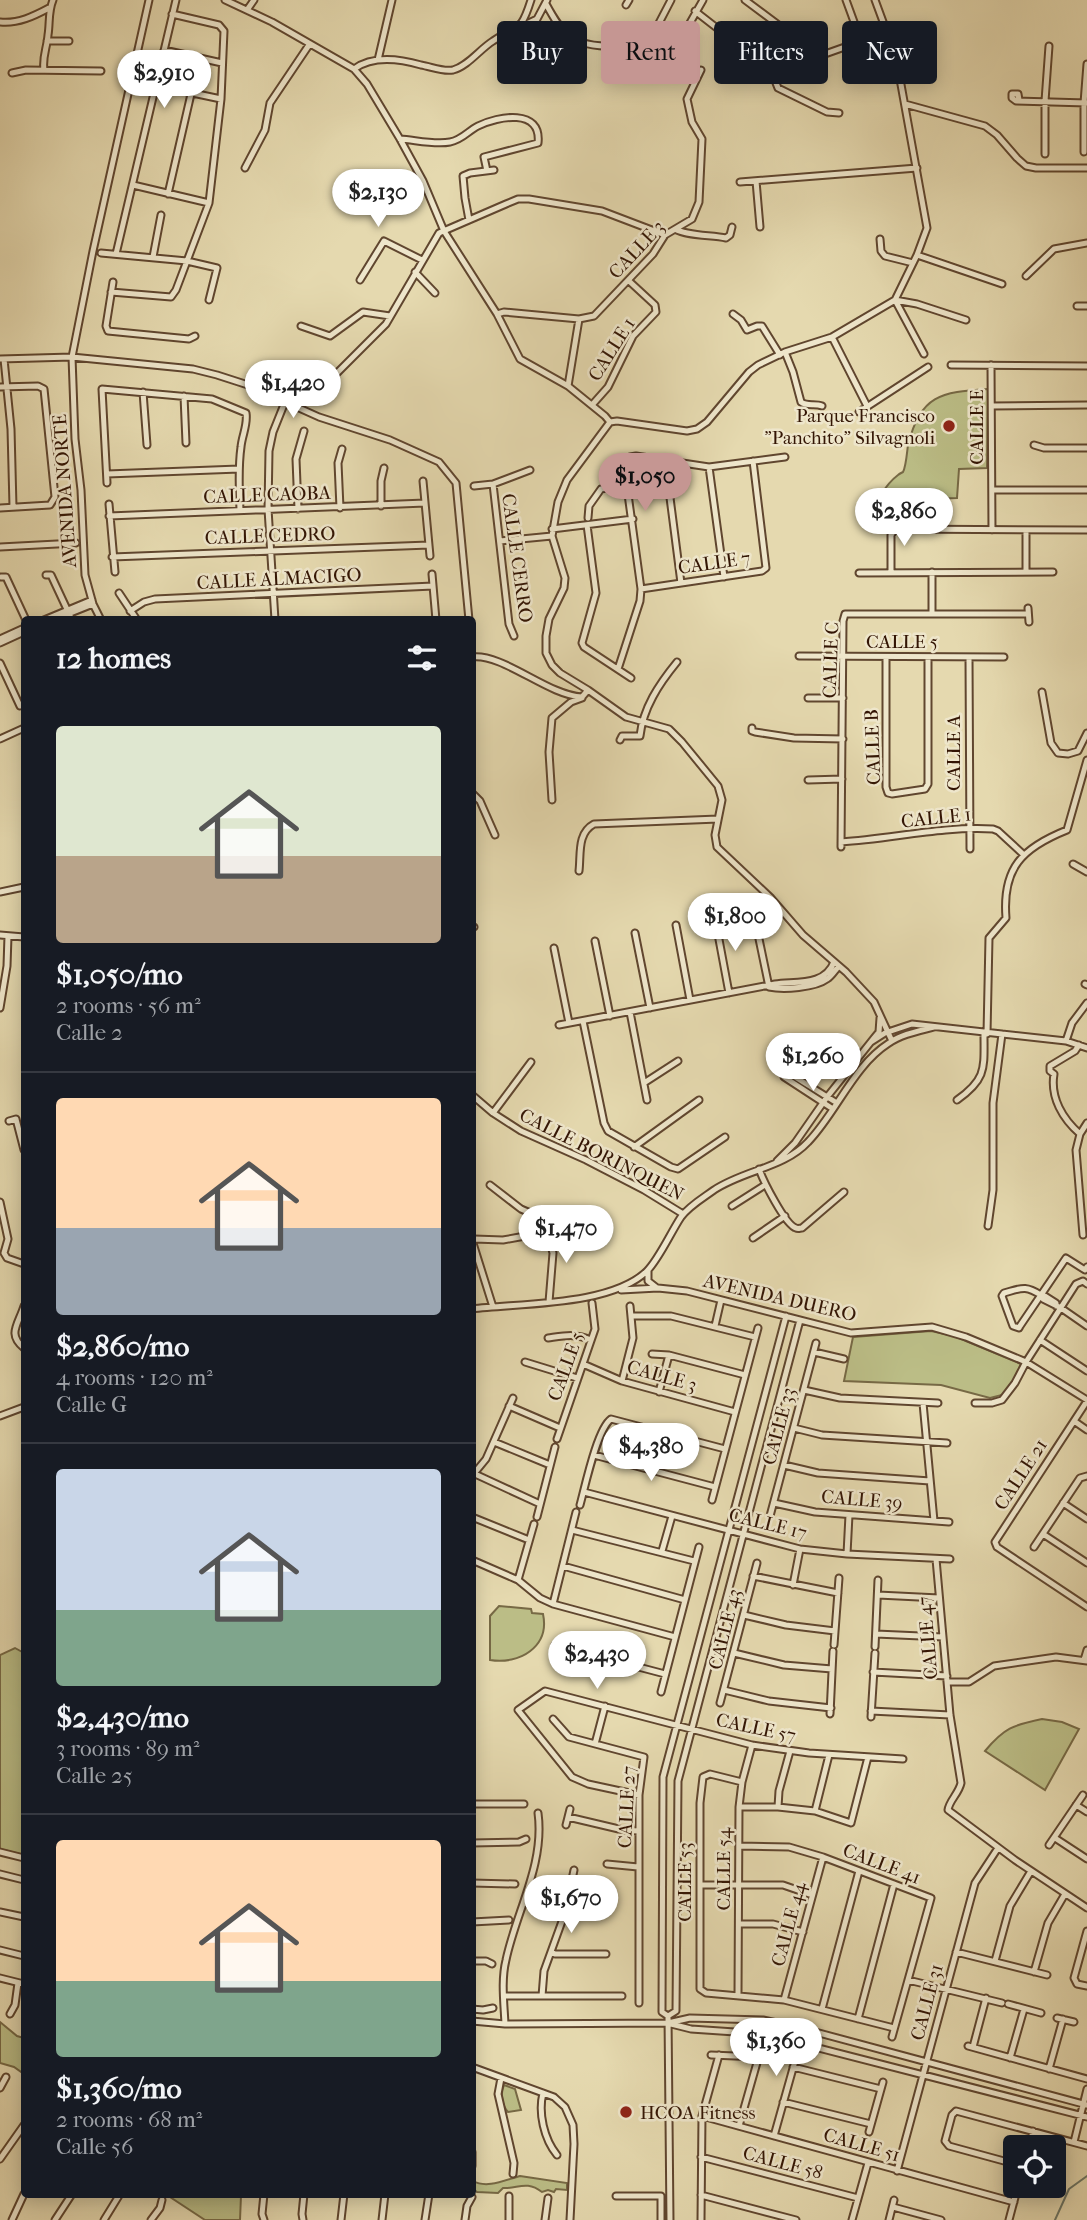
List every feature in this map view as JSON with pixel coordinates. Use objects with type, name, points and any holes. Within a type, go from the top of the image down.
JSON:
[{"type":"street","points":[[44,70],[49,8],[53,0]]},
{"type":"street","name":"AVENIDA NORTE","points":[[99,616],[92,602],[85,575],[72,357],[149,0]]},
{"type":"street","points":[[116,254],[176,0]]},
{"type":"street","points":[[225,0],[272,22],[354,69],[367,84],[400,138],[424,181],[444,231],[497,314],[520,359],[568,386],[610,422]]},
{"type":"street","points":[[247,10],[254,0]]},
{"type":"street","points":[[378,60],[392,0]]},
{"type":"street","points":[[523,21],[531,0]]},
{"type":"street","points":[[660,21],[671,0]]},
{"type":"street","points":[[690,21],[703,0]]},
{"type":"street","points":[[745,0],[773,21]]},
{"type":"street","points":[[846,0],[854,21]]},
{"type":"street","points":[[875,0],[883,21]]},
{"type":"street","points":[[533,21],[537,19],[547,2]]},
{"type":"street","points":[[547,2],[557,21]]},
{"type":"street","points":[[0,22],[31,18],[49,8]]},
{"type":"street","points":[[695,10],[714,25]]},
{"type":"street","points":[[111,292],[172,297],[209,203],[221,99],[224,33],[222,27],[173,15]]},
{"type":"street","points":[[354,69],[361,64],[378,60],[404,61],[453,70],[497,38]]},
{"type":"street","points":[[47,41],[69,41]]},
{"type":"street","points":[[245,168],[265,130],[270,103],[309,45]]},
{"type":"street","points":[[1045,154],[1049,46]]},
{"type":"street","points":[[164,50],[222,63]]},
{"type":"street","points":[[1084,152],[1087,64]]},
{"type":"street","points":[[12,73],[26,70],[102,71]]},
{"type":"street","name":"CALLE 3","points":[[579,319],[594,316],[653,254],[665,235],[692,219],[699,202],[702,139],[692,122],[687,99],[701,70]]},
{"type":"street","points":[[130,83],[155,88]]},
{"type":"street","points":[[776,84],[778,88],[827,112],[838,113]]},
{"type":"street","points":[[892,1041],[880,1011],[850,976],[803,935],[770,897],[717,847],[715,835],[722,800],[719,786],[682,742],[668,729],[625,717],[560,673],[552,665],[547,653],[546,636],[565,579],[552,533],[562,490],[610,422],[697,429],[707,422],[748,372],[758,365],[783,353],[832,337],[895,300],[914,263],[927,228],[901,84]]},
{"type":"street","points":[[183,92],[221,99]]},
{"type":"street","points":[[168,194],[191,94]]},
{"type":"street","points":[[1019,100],[1085,103]]},
{"type":"street","points":[[905,104],[985,126],[1026,166],[1087,168]]},
{"type":"street","points":[[400,138],[449,143],[467,136],[478,126],[511,117],[527,118],[533,123],[539,137],[538,143],[484,157],[486,171]]},
{"type":"street","points":[[740,182],[917,168]]},
{"type":"street","points":[[1079,169],[1087,174]]},
{"type":"street","points":[[469,220],[463,176],[494,170]]},
{"type":"street","points":[[756,181],[760,227]]},
{"type":"street","points":[[133,185],[209,203]]},
{"type":"street","points":[[337,374],[386,324],[439,233],[518,199],[602,211],[665,235]]},
{"type":"street","points":[[153,257],[162,215]]},
{"type":"street","points":[[675,229],[726,238],[732,227]]},
{"type":"street","points":[[880,239],[881,251],[885,256],[914,263]]},
{"type":"street","points":[[360,280],[384,241],[422,260]]},
{"type":"street","points":[[1026,276],[1054,249],[1087,243]]},
{"type":"street","points":[[101,253],[187,261],[217,268],[209,300]]},
{"type":"street","points":[[917,255],[1002,284]]},
{"type":"street","points":[[415,272],[435,293]]},
{"type":"street","name":"CALLE 1","points":[[592,405],[608,387],[633,336],[656,312],[655,305],[629,281]]},
{"type":"street","points":[[113,282],[106,326],[108,331],[189,340],[195,337]]},
{"type":"street","points":[[895,300],[917,304],[966,320]]},
{"type":"street","points":[[895,300],[924,354]]},
{"type":"street","points":[[1077,306],[1087,306]]},
{"type":"street","points":[[301,326],[330,336],[363,312],[390,316]]},
{"type":"street","points":[[497,314],[504,312],[579,319],[568,386]]},
{"type":"street","points":[[733,314],[747,330],[762,326],[783,353],[793,372],[801,402],[822,406]]},
{"type":"street","points":[[832,337],[867,407]]},
{"type":"street","points":[[13,507],[11,429],[3,386],[2,359],[72,357],[193,369],[248,385],[319,417],[390,440],[439,462],[456,483],[469,616]]},
{"type":"street","points":[[951,365],[962,368],[991,365],[1087,366]]},
{"type":"street","name":"CALLE E","points":[[991,365],[992,530]]},
{"type":"street","points":[[859,412],[928,367]]},
{"type":"street","points":[[0,508],[50,505],[55,499],[44,388],[3,386]]},
{"type":"street","points":[[107,483],[102,389],[212,399],[246,413],[239,469],[240,510]]},
{"type":"street","points":[[143,392],[148,445]]},
{"type":"street","points":[[184,396],[186,443]]},
{"type":"street","points":[[275,616],[268,509],[269,451],[285,402]]},
{"type":"street","points":[[992,406],[1087,405]]},
{"type":"street","points":[[298,509],[296,459],[304,431]]},
{"type":"street","points":[[1034,445],[1044,448],[1087,448]]},
{"type":"street","points":[[340,508],[338,463],[342,449]]},
{"type":"street","points":[[618,669],[640,601],[641,589],[624,466],[630,457],[664,459],[709,467],[785,457]]},
{"type":"street","points":[[664,459],[681,583]]},
{"type":"street","name":"CALLE 7","points":[[641,589],[762,571],[766,568],[753,461]]},
{"type":"street","points":[[709,467],[724,576]]},
{"type":"street","points":[[381,506],[380,481],[384,468]]},
{"type":"street","points":[[107,474],[239,469]]},
{"type":"street","points":[[474,486],[493,484],[530,470]]},
{"type":"street","points":[[423,481],[430,556]]},
{"type":"street","name":"CALLE CERRO","points":[[493,484],[509,624],[514,636]]},
{"type":"street","points":[[626,485],[601,489],[589,506],[588,522],[596,593],[582,643],[631,678]]},
{"type":"street","points":[[992,490],[1087,490]]},
{"type":"street","name":"CALLE CAOBA","points":[[109,516],[425,503]]},
{"type":"street","points":[[108,504],[114,572]]},
{"type":"street","points":[[500,541],[552,533],[588,522],[633,519]]},
{"type":"street","points":[[891,572],[891,535],[895,530],[1087,530]]},
{"type":"street","points":[[1026,530],[1026,572]]},
{"type":"street","points":[[0,547],[76,543]]},
{"type":"street","name":"CALLE CEDRO","points":[[112,557],[429,545]]},
{"type":"street","points":[[932,572],[932,614]]},
{"type":"street","points":[[859,573],[1053,572]]},
{"type":"street","points":[[432,574],[436,616]]},
{"type":"street","points":[[46,575],[51,575],[69,614],[92,602]]},
{"type":"street","points":[[1,577],[6,577],[24,616]]},
{"type":"street","name":"CALLE ALMACIGO","points":[[130,611],[155,599],[433,586]]},
{"type":"street","points":[[119,593],[133,616]]},
{"type":"street","name":"CALLE C","points":[[841,844],[845,614],[1028,611],[1029,622]]},
{"type":"street","points":[[0,641],[21,631]]},
{"type":"street","points":[[476,656],[493,660],[561,694],[582,697]]},
{"type":"street","name":"CALLE 5","points":[[799,656],[1004,657]]},
{"type":"street","name":"CALLE B","points":[[886,657],[886,787],[888,793],[892,794],[925,789],[928,784],[928,657]]},
{"type":"street","name":"CALLE A","points":[[969,657],[970,849]]},
{"type":"street","points":[[620,740],[622,736],[640,736],[642,720],[661,684],[677,662]]},
{"type":"street","points":[[0,663],[20,706]]},
{"type":"street","points":[[552,800],[549,752],[551,718],[571,702],[581,700],[587,690]]},
{"type":"street","points":[[812,690],[810,698],[843,698]]},
{"type":"street","points":[[1042,692],[1051,743],[1058,753],[1077,751],[1087,733]]},
{"type":"street","points":[[752,728],[755,732],[803,739],[843,739]]},
{"type":"street","points":[[0,739],[21,729]]},
{"type":"street","points":[[803,731],[803,739]]},
{"type":"street","points":[[957,1100],[974,1088],[981,1078],[986,1034],[989,938],[1006,918],[1004,897],[1007,879],[1024,855],[1049,837],[1067,830],[1087,760]]},
{"type":"street","points":[[808,780],[842,779]]},
{"type":"street","points":[[476,797],[495,835]]},
{"type":"street","points":[[579,871],[583,835],[587,828],[594,824],[718,819]]},
{"type":"street","name":"CALLE 1","points":[[841,844],[969,827],[998,831],[1024,855]]},
{"type":"street","points":[[1073,864],[1087,872]]},
{"type":"street","points":[[0,892],[21,888]]},
{"type":"street","points":[[753,909],[769,987]]},
{"type":"street","points":[[715,918],[729,993]]},
{"type":"street","points":[[676,925],[690,1000]]},
{"type":"street","points":[[635,933],[650,1008]]},
{"type":"street","points":[[0,936],[21,937]]},
{"type":"street","points":[[0,1008],[7,966],[8,936]]},
{"type":"street","points":[[595,942],[610,1016]]},
{"type":"street","points":[[554,948],[569,1023]]},
{"type":"street","points":[[829,978],[837,964]]},
{"type":"street","points":[[559,1025],[792,982],[814,981],[837,964]]},
{"type":"street","points":[[769,987],[778,989],[838,975],[850,976]]},
{"type":"street","points":[[1066,1041],[1072,1023],[1087,1003]]},
{"type":"street","points":[[772,1164],[785,1155],[795,1143],[822,1103],[872,1042],[879,1032],[880,1011]]},
{"type":"street","points":[[630,1012],[647,1100]]},
{"type":"street","points":[[583,1021],[608,1131],[678,1169],[725,1137]]},
{"type":"street","points":[[872,1042],[889,1031],[912,1024],[1066,1041],[1087,1048]]},
{"type":"street","points":[[476,1309],[583,1298],[618,1290],[648,1271],[683,1214],[732,1179],[790,1157],[808,1142],[872,1058],[892,1041],[934,1027]]},
{"type":"street","points":[[988,1226],[993,1190],[993,1103],[1002,1034]]},
{"type":"street","points":[[1079,1045],[1075,1051],[1050,1066],[1050,1071],[1054,1074],[1052,1084],[1061,1114],[1080,1134]]},
{"type":"street","points":[[644,1083],[678,1061]]},
{"type":"street","points":[[493,1113],[531,1062]]},
{"type":"street","points":[[832,1109],[785,1075],[837,1103]]},
{"type":"street","name":"CALLE BORINQUEN","points":[[476,1098],[521,1131],[586,1160],[683,1214]]},
{"type":"street","points":[[634,1147],[699,1100]]},
{"type":"street","points":[[9,1121],[16,1119],[21,1138]]},
{"type":"street","points":[[1083,1236],[1076,1150],[1080,1134],[1087,1123]]},
{"type":"street","points":[[759,1169],[765,1185],[793,1227],[802,1228],[844,1192]]},
{"type":"street","points":[[490,1185],[521,1209],[543,1218],[553,1253],[549,1302]]},
{"type":"street","points":[[732,1206],[765,1185]]},
{"type":"street","points":[[0,1202],[2,1222],[8,1238],[4,1253],[6,1258],[21,1263]]},
{"type":"street","points":[[753,1238],[785,1216]]},
{"type":"street","points":[[476,1239],[503,1240],[547,1232]]},
{"type":"street","points":[[476,1249],[494,1307]]},
{"type":"street","points":[[1087,1267],[1085,1270],[1066,1258],[1041,1296],[1019,1328],[1013,1326],[1002,1296],[1004,1293],[1027,1287],[1041,1296],[1056,1303],[1087,1326]]},
{"type":"street","points":[[648,1271],[648,1281],[658,1288]]},
{"type":"street","points":[[975,1403],[1002,1400],[1015,1383],[1059,1307],[1076,1284],[1083,1281],[1087,1284]]},
{"type":"street","name":"AVENIDA DUERO","points":[[618,1290],[658,1288],[687,1291],[851,1333],[932,1327],[966,1337],[1026,1362],[1087,1400]]},
{"type":"street","points":[[715,1326],[721,1300]]},
{"type":"street","name":"CALLE 5","points":[[557,1439],[595,1329],[595,1306]]},
{"type":"street","points":[[622,1381],[632,1338],[630,1306]]},
{"type":"street","points":[[21,1315],[14,1335],[21,1345]]},
{"type":"street","points":[[632,1316],[671,1316],[755,1337]]},
{"type":"street","points":[[668,2016],[662,2012],[663,1776],[786,1316]]},
{"type":"street","points":[[668,2016],[676,2011],[678,1781],[800,1320]]},
{"type":"street","points":[[712,1500],[758,1328]]},
{"type":"street","points":[[548,1338],[572,1335],[591,1340]]},
{"type":"street","points":[[1040,1340],[1087,1371]]},
{"type":"street","name":"CALLE 33","points":[[770,1516],[816,1343]]},
{"type":"street","points":[[814,1352],[844,1359]]},
{"type":"street","points":[[652,1354],[668,1355],[745,1375]]},
{"type":"street","points":[[659,1392],[668,1355]]},
{"type":"street","points":[[525,1362],[578,1378]]},
{"type":"street","name":"CALLE 3","points":[[583,1364],[622,1381],[735,1412]]},
{"type":"street","points":[[804,1390],[840,1398],[938,1403]]},
{"type":"street","points":[[476,1472],[486,1459],[513,1398]]},
{"type":"street","name":"CALLE 21","points":[[1087,1400],[995,1542],[997,1547],[1087,1607]]},
{"type":"street","points":[[923,1403],[934,1521]]},
{"type":"street","points":[[509,1406],[560,1429]]},
{"type":"street","points":[[0,1416],[21,1408]]},
{"type":"street","points":[[580,1505],[594,1455],[606,1423],[611,1419],[725,1449]]},
{"type":"street","points":[[1074,1421],[1087,1430]]},
{"type":"street","points":[[794,1428],[822,1435],[947,1443]]},
{"type":"street","points":[[494,1442],[550,1465]]},
{"type":"street","points":[[537,1517],[555,1447]]},
{"type":"street","points":[[594,1455],[715,1487]]},
{"type":"street","points":[[784,1465],[818,1473],[930,1481]]},
{"type":"street","points":[[476,1476],[540,1504]]},
{"type":"street","points":[[1034,1548],[1080,1478],[1087,1476]]},
{"type":"street","name":"CALLE 17","points":[[584,1492],[800,1549],[950,1559]]},
{"type":"street","name":"CALLE 39","points":[[774,1503],[849,1516],[949,1522]]},
{"type":"street","points":[[1063,1503],[1087,1519]]},
{"type":"street","points":[[553,1604],[576,1511]]},
{"type":"street","points":[[662,1552],[672,1516]]},
{"type":"street","points":[[847,1554],[849,1516]]},
{"type":"street","points":[[476,1519],[529,1541]]},
{"type":"street","points":[[518,1580],[534,1524]]},
{"type":"street","points":[[572,1530],[694,1561]]},
{"type":"street","points":[[1043,1534],[1087,1563]]},
{"type":"street","points":[[661,1692],[699,1547]]},
{"type":"street","points":[[793,1585],[800,1549]]},
{"type":"street","name":"CALLE 47","points":[[936,1559],[950,1715]]},
{"type":"street","points":[[476,1562],[518,1580],[540,1598],[553,1604],[675,1637]]},
{"type":"street","name":"CALLE 43","points":[[720,1703],[757,1563]]},
{"type":"street","points":[[563,1566],[685,1600]]},
{"type":"street","points":[[753,1576],[838,1593]]},
{"type":"street","points":[[724,1690],[769,1701],[831,1711],[839,1578]]},
{"type":"street","points":[[878,1580],[871,1714],[950,1715],[961,1783],[948,1810],[998,1848],[1087,1908]]},
{"type":"street","points":[[878,1595],[939,1598]]},
{"type":"street","points":[[744,1615],[786,1625],[835,1631]]},
{"type":"street","points":[[876,1634],[943,1637]]},
{"type":"street","points":[[555,1645],[665,1674]]},
{"type":"street","points":[[873,1672],[969,1682],[994,1666],[1056,1657],[1085,1661],[1087,1650]]},
{"type":"street","points":[[734,1653],[785,1665],[832,1669]]},
{"type":"street","name":"CALLE 57","points":[[639,1796],[588,1784],[572,1776],[518,1710],[545,1691],[752,1745],[830,1755],[903,1759]]},
{"type":"street","points":[[595,1744],[605,1706]]},
{"type":"street","name":"CALLE 27","points":[[553,1719],[569,1737],[644,1757],[638,1831],[639,2003]]},
{"type":"street","name":"CALLE 54","points":[[738,1994],[739,1807],[742,1782],[752,1745]]},
{"type":"street","points":[[778,1807],[779,1791],[790,1751]]},
{"type":"street","points":[[815,1811],[830,1755]]},
{"type":"street","points":[[739,1807],[815,1811],[851,1823],[869,1757]]},
{"type":"street","name":"CALLE 53","points":[[738,1994],[705,1993],[700,1989],[700,1803],[704,1777],[710,1774],[742,1782]]},
{"type":"street","points":[[1049,1845],[1083,1795]]},
{"type":"street","points":[[476,1804],[524,1804]]},
{"type":"street","points":[[1076,1805],[1087,1812]]},
{"type":"street","points":[[566,1825],[570,1809]]},
{"type":"street","points":[[505,2024],[505,1964],[533,1871],[538,1813]]},
{"type":"street","points":[[568,1817],[638,1831]]},
{"type":"street","points":[[1055,1838],[1087,1859]]},
{"type":"street","points":[[476,1843],[519,1842],[526,1839]]},
{"type":"street","name":"CALLE 41","points":[[739,1846],[789,1847],[931,1898],[892,2037]]},
{"type":"street","name":"CALLE 31","points":[[897,2171],[975,1883],[998,1848]]},
{"type":"street","points":[[0,1852],[21,1857]]},
{"type":"street","name":"CALLE 44","points":[[785,2000],[823,1857]]},
{"type":"street","points":[[607,1864],[638,1867]]},
{"type":"street","points":[[541,1996],[544,1971],[565,1913],[574,1870]]},
{"type":"street","points":[[822,2009],[859,1871]]},
{"type":"street","points":[[995,1961],[1010,1906],[1031,1871]]},
{"type":"street","points":[[0,1874],[21,1879]]},
{"type":"street","points":[[476,1883],[514,1884]]},
{"type":"street","points":[[858,2019],[894,1884]]},
{"type":"street","points":[[700,1885],[783,1885],[813,1895]]},
{"type":"street","points":[[1034,1972],[1048,1923],[1065,1894]]},
{"type":"street","points":[[631,1901],[638,1901]]},
{"type":"street","points":[[525,1903],[565,1913],[598,1913]]},
{"type":"street","points":[[0,1912],[21,1916]]},
{"type":"street","points":[[476,1922],[509,1920]]},
{"type":"street","points":[[739,1924],[773,1924],[803,1932]]},
{"type":"street","points":[[1087,1931],[1074,1978],[1077,1983],[1087,1986]]},
{"type":"street","points":[[0,1950],[21,1955]]},
{"type":"street","points":[[551,1952],[606,1954]]},
{"type":"street","points":[[956,1952],[1047,1976]]},
{"type":"street","points":[[476,1961],[492,1964]]},
{"type":"street","points":[[0,1978],[21,1984],[10,2014]]},
{"type":"street","points":[[908,1980],[1041,2013]]},
{"type":"street","points":[[738,1994],[785,2000],[894,2028]]},
{"type":"street","points":[[504,1996],[622,1996]]},
{"type":"street","points":[[986,1998],[970,2047],[1087,2079]]},
{"type":"street","points":[[476,2009],[494,2008]]},
{"type":"street","points":[[1010,2058],[1024,2009]]},
{"type":"street","points":[[668,2016],[670,2220]]},
{"type":"street","points":[[476,2021],[505,2024],[668,2023],[690,2018],[763,2020],[1085,2105]]},
{"type":"street","points":[[1049,2069],[1060,2018],[1074,2022]]},
{"type":"street","points":[[668,2023],[691,2029],[764,2034],[1084,2116]]},
{"type":"street","points":[[774,2136],[804,2029]]},
{"type":"street","points":[[739,2126],[762,2045]]},
{"type":"street","points":[[711,2055],[759,2057]]},
{"type":"street","points":[[701,2220],[702,2116],[719,2055]]},
{"type":"street","points":[[793,2067],[882,2085],[869,2133]]},
{"type":"street","points":[[476,2069],[554,2097],[565,2107],[573,2125],[574,2144],[570,2220]]},
{"type":"street","points":[[0,2088],[6,2077]]},
{"type":"street","points":[[501,2078],[498,2094],[514,2163],[513,2174]]},
{"type":"street","points":[[1074,2142],[1084,2116],[1087,2090]]},
{"type":"street","points":[[543,2093],[539,2107],[550,2146],[557,2155]]},
{"type":"street","points":[[783,2102],[871,2124]]},
{"type":"street","points":[[1003,2161],[949,2147],[945,2141],[952,2115],[956,2111],[1087,2146]]},
{"type":"street","name":"CALLE 51","points":[[702,2116],[1014,2202]]},
{"type":"street","points":[[0,2159],[21,2129]]},
{"type":"street","points":[[1032,2135],[1033,2131]]},
{"type":"street","name":"CALLE 58","points":[[701,2157],[858,2198]]},
{"type":"street","points":[[852,2220],[868,2163]]},
{"type":"street","points":[[701,2195],[796,2220]]},
{"type":"street","points":[[509,2196],[509,2220]]},
{"type":"street","points":[[617,2196],[660,2196],[661,2220]]},
{"type":"street","points":[[12,2220],[22,2198]]},
{"type":"street","points":[[55,2220],[69,2198]]},
{"type":"street","points":[[104,2220],[118,2198]]},
{"type":"street","points":[[264,2198],[264,2220]]},
{"type":"street","points":[[303,2220],[304,2198]]},
{"type":"street","points":[[341,2220],[344,2198]]},
{"type":"street","points":[[382,2220],[385,2198]]},
{"type":"street","points":[[425,2220],[428,2198]]},
{"type":"street","points":[[466,2220],[467,2206],[471,2198]]},
{"type":"street","points":[[545,2220],[548,2198]]},
{"type":"street","points":[[1009,2220],[1015,2198]]},
{"type":"street","points":[[151,2220],[160,2208],[162,2200]]},
{"type":"street","points":[[890,2220],[894,2204],[941,2220]]},
{"type":"green space","points":[[988,389],[987,468],[959,469],[957,498],[925,499],[924,525],[881,525],[874,517],[877,505],[889,484],[903,472],[913,428],[926,406],[945,395]]},
{"type":"green space","points":[[931,1331],[954,1336],[1021,1364],[1014,1380],[1002,1395],[990,1398],[941,1385],[844,1381],[853,1337]]},
{"type":"green space","points":[[499,1606],[531,1609],[532,1613],[543,1614],[542,1636],[537,1644],[530,1651],[512,1660],[490,1660],[490,1616]]},
{"type":"green space","points":[[15,1648],[21,1651],[21,1854],[0,1849],[0,1655]]},
{"type":"green space","points":[[1042,1719],[1062,1722],[1079,1729],[1045,1790],[985,1751],[1010,1729]]},
{"type":"green space","points":[[0,2022],[21,2037],[21,2072],[0,2063]]},
{"type":"green space","points":[[504,2085],[515,2089],[521,2110],[508,2112],[503,2103]]},
{"type":"green space","points":[[520,2176],[567,2183],[567,2190],[542,2192],[527,2186],[503,2188],[498,2193],[476,2191],[476,2182],[490,2184]]},
{"type":"green space","points":[[172,2198],[241,2198],[240,2220],[205,2220]]},
{"type":"waterway","points":[[1055,2220],[1069,2189],[1087,2176]]},
{"type":"place","name":"Parque Francisco \"Panchito\" Silvagnoli","points":[[949,426]]},
{"type":"place","name":"HCOA Fitness","points":[[626,2112]]}]
